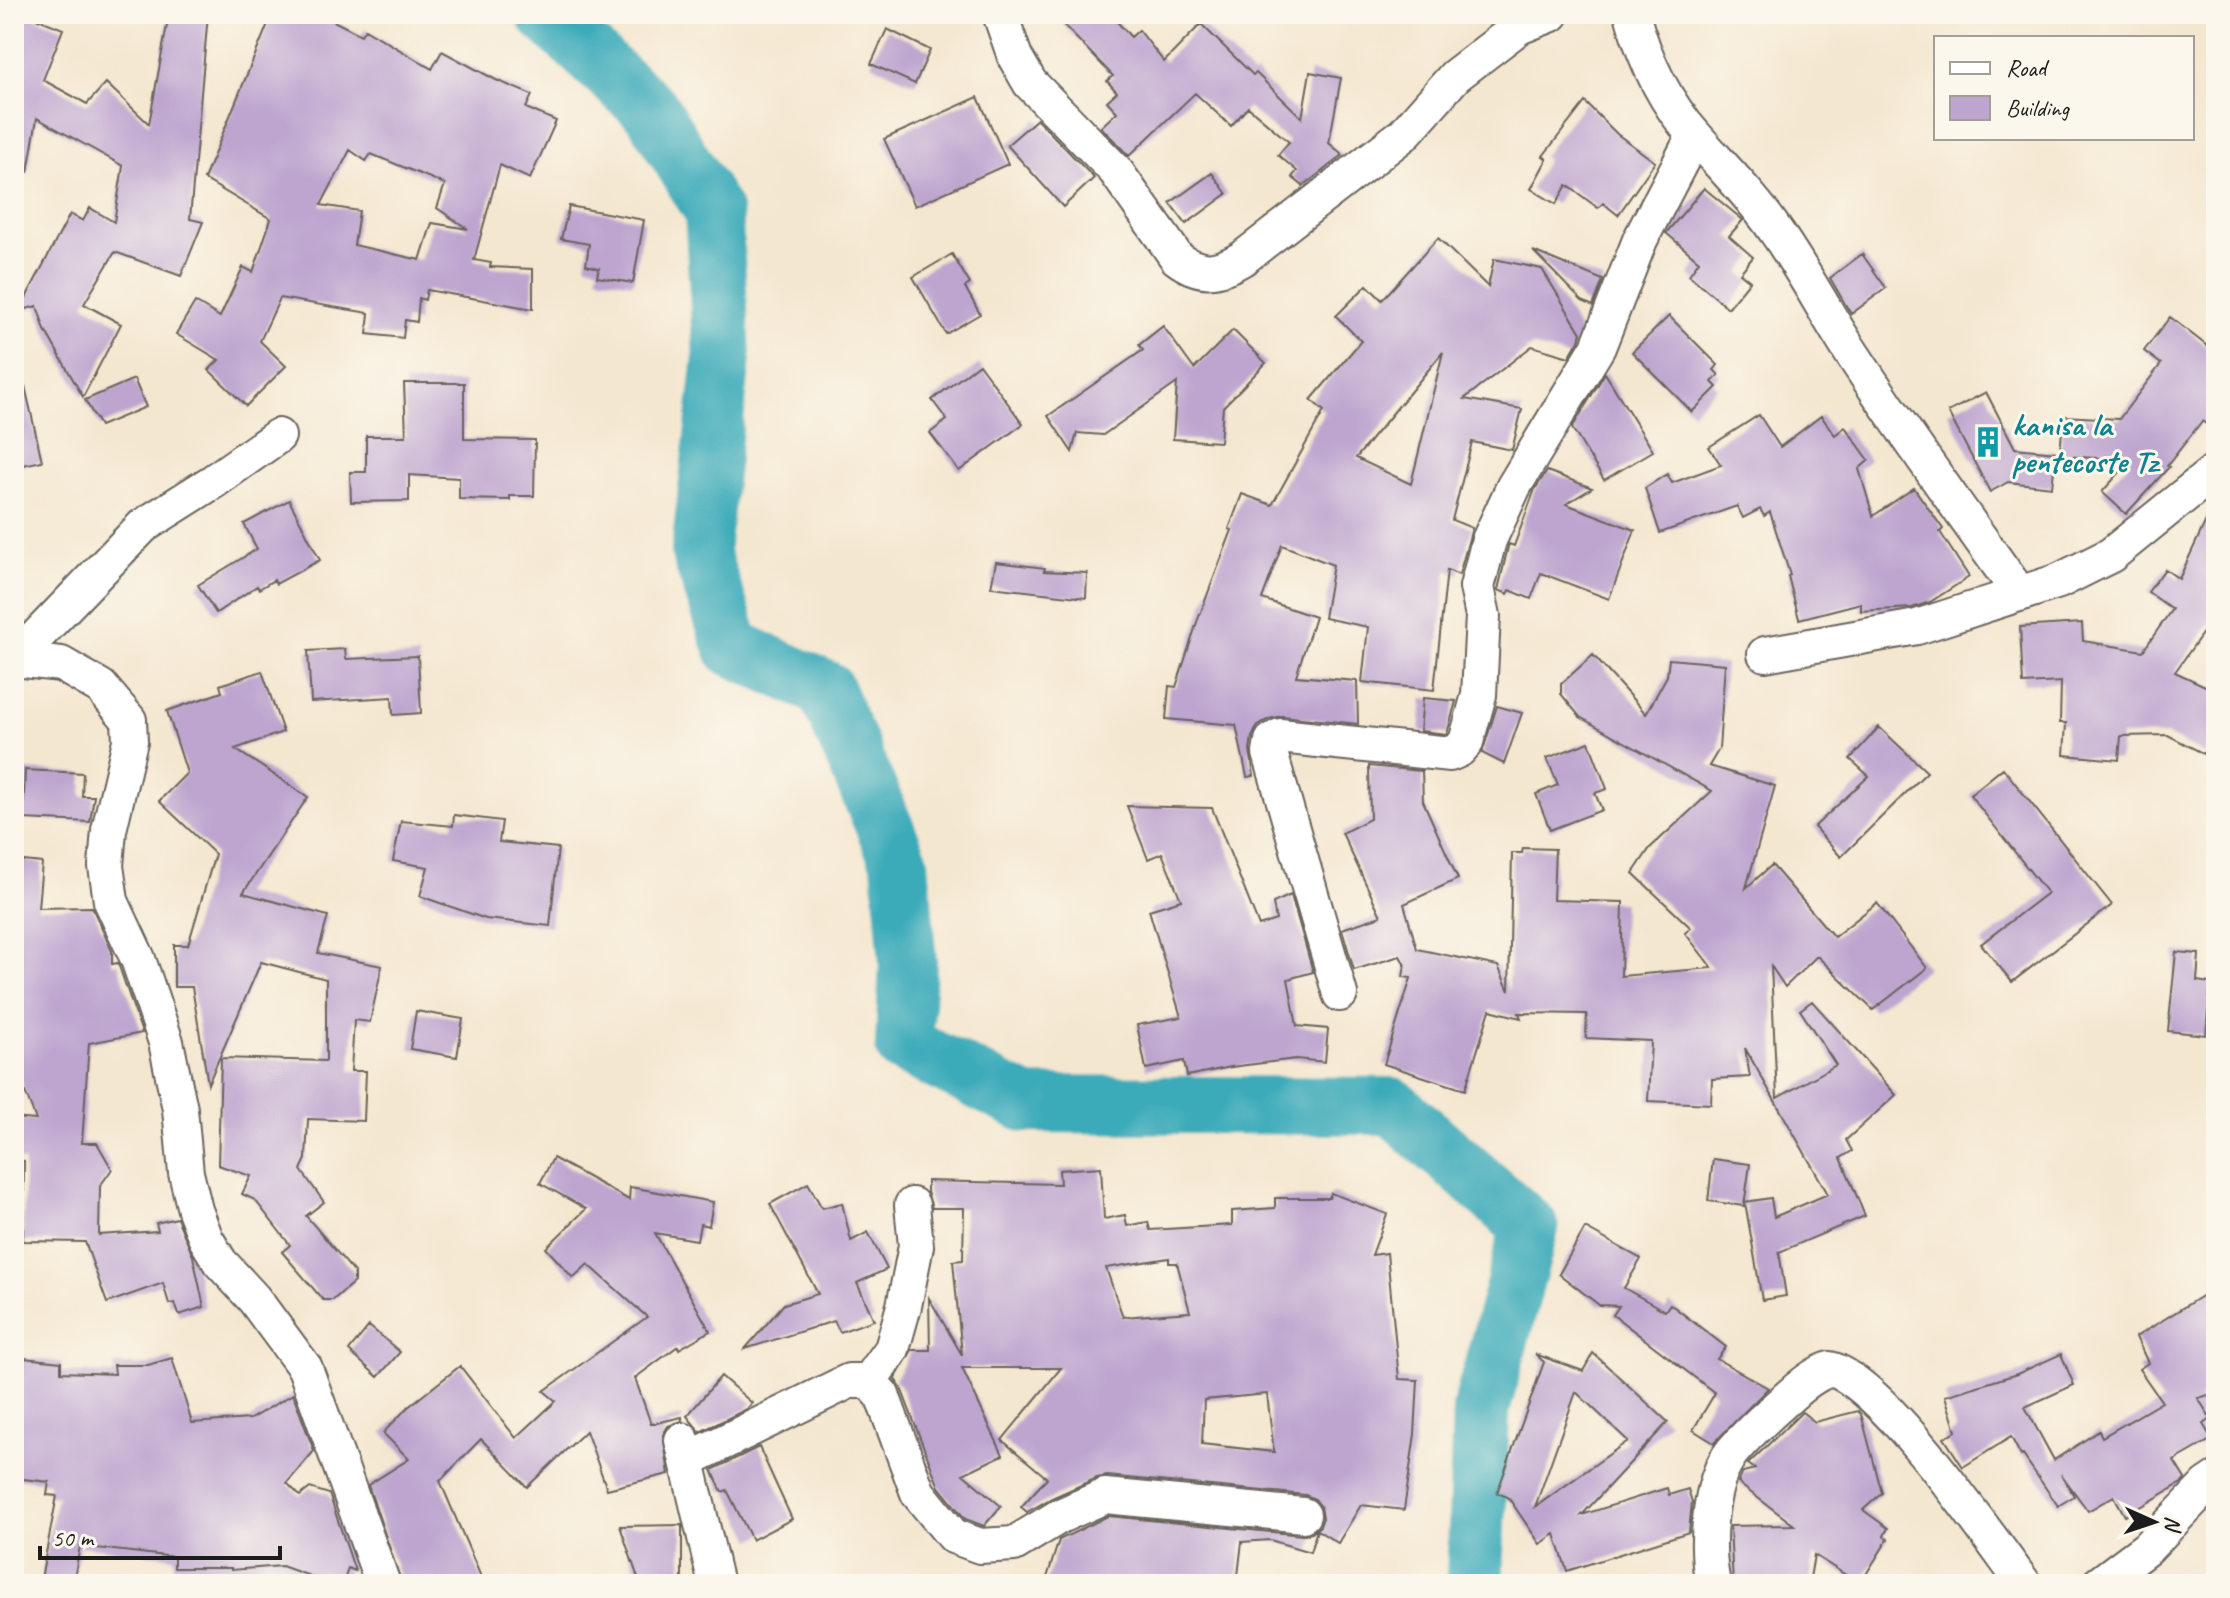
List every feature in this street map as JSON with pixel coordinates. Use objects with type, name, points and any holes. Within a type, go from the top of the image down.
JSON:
[{"type":"street","points":[[1000,14],[1015,57],[1030,83],[1115,170],[1177,258],[1189,267],[1204,272],[1223,270],[1243,258],[1404,134],[1466,68],[1519,27],[1552,14]]},
{"type":"street","points":[[1632,14],[1647,60],[1664,93],[1694,136],[1720,161],[1775,230],[1850,350],[2020,594]]},
{"type":"street","points":[[1340,994],[1270,753],[1272,741],[1280,736],[1450,754],[1466,742],[1479,695],[1483,616],[1477,587],[1489,540],[1514,486],[1598,347],[1640,240],[1694,136]]},
{"type":"street","points":[[15,659],[143,526],[278,436]]},
{"type":"street","points":[[1765,654],[1917,627],[2059,581],[2111,555],[2216,470]]},
{"type":"street","points":[[15,659],[61,664],[101,687],[129,720],[130,741],[109,830],[106,866],[111,901],[138,959],[166,1042],[176,1085],[186,1173],[195,1210],[206,1239],[220,1262],[254,1299],[305,1368],[383,1584]]},
{"type":"street","points":[[869,1381],[892,1349],[904,1306],[916,1246],[912,1205]]},
{"type":"street","points":[[1713,1584],[1709,1536],[1716,1486],[1730,1454],[1774,1410],[1806,1383],[1830,1369],[1842,1372],[1881,1403],[1992,1538],[2024,1584]]},
{"type":"street","points":[[716,1584],[684,1448],[849,1381],[869,1381],[882,1395],[918,1493],[953,1536],[980,1546],[1014,1544],[1060,1516],[1105,1496],[1303,1515]]},
{"type":"street","points":[[2099,1584],[2147,1548],[2216,1479]]},
{"type":"building","points":[[18,14],[26,14],[63,29],[43,80],[87,104],[106,83],[149,124],[169,14],[208,14],[190,219],[203,222],[181,276],[115,252],[84,304],[121,324],[83,397],[45,330],[37,306],[19,311],[70,214],[83,221],[90,208],[114,222],[123,166],[37,118],[28,172],[14,171],[14,25]]},
{"type":"building","points":[[272,14],[320,14],[361,35],[365,29],[432,69],[442,51],[532,95],[526,108],[556,121],[530,179],[500,165],[474,260],[491,263],[490,267],[533,269],[533,309],[427,290],[425,300],[419,298],[417,322],[405,320],[403,338],[367,334],[369,313],[280,298],[260,341],[286,366],[246,406],[209,370],[219,360],[176,334],[195,302],[220,317],[243,267],[253,272],[271,219],[204,179]],"holes":[[[350,150],[366,161],[371,154],[445,184],[437,208],[468,229],[432,223],[420,260],[354,245],[359,211],[321,205]]]},
{"type":"building","points":[[1053,14],[1110,14],[1131,37],[1139,30],[1164,62],[1201,24],[1302,118],[1310,72],[1341,78],[1329,143],[1343,155],[1303,186],[1292,177],[1297,171],[1278,155],[1289,142],[1248,107],[1231,126],[1195,93],[1129,156],[1101,127],[1117,112],[1107,101],[1117,92],[1107,81],[1113,76]]},
{"type":"building","points":[[887,29],[930,50],[915,84],[871,64]]},
{"type":"building","points":[[978,97],[1008,164],[915,206],[884,139]]},
{"type":"building","points":[[1585,102],[1617,134],[1655,162],[1618,215],[1603,203],[1598,208],[1567,185],[1556,204],[1531,189],[1547,159],[1543,156]]},
{"type":"building","points":[[1037,119],[1094,178],[1063,207],[1007,145]]},
{"type":"building","points":[[1212,173],[1227,194],[1186,224],[1170,203]]},
{"type":"building","points":[[1704,188],[1743,220],[1729,236],[1753,257],[1740,273],[1750,281],[1728,308],[1689,275],[1699,261],[1666,233]]},
{"type":"building","points":[[569,206],[644,220],[633,283],[597,277],[599,268],[586,265],[589,244],[561,239]]},
{"type":"building","points":[[1438,238],[1488,287],[1494,259],[1542,269],[1581,333],[1569,357],[1532,346],[1464,399],[1522,409],[1512,450],[1472,442],[1452,520],[1472,528],[1459,575],[1447,570],[1434,690],[1362,682],[1368,627],[1324,618],[1333,565],[1282,545],[1262,599],[1315,617],[1296,676],[1357,681],[1358,724],[1282,716],[1269,719],[1258,725],[1252,737],[1250,750],[1254,776],[1247,777],[1236,725],[1166,719],[1169,686],[1176,687],[1242,494],[1272,505],[1324,411],[1311,400],[1361,341],[1336,316],[1367,285],[1382,300]],"holes":[[[1443,352],[1411,484],[1356,458]]]},
{"type":"building","points":[[1533,251],[1603,280],[1593,306],[1582,301]]},
{"type":"building","points":[[952,254],[970,284],[965,287],[980,314],[946,334],[913,277]]},
{"type":"building","points":[[1862,254],[1886,288],[1851,314],[1830,278]]},
{"type":"building","points":[[1669,316],[1718,365],[1714,370],[1719,375],[1712,382],[1717,387],[1692,412],[1632,352]]},
{"type":"building","points":[[2170,317],[2216,353],[2216,431],[2202,421],[2169,467],[2126,514],[2102,492],[2131,460],[2060,456],[2063,416],[2119,419],[2161,364],[2144,351]]},
{"type":"building","points":[[1163,326],[1194,369],[1233,330],[1266,363],[1223,407],[1220,442],[1173,439],[1177,383],[1103,435],[1077,433],[1072,452],[1048,416],[1143,350],[1139,345]]},
{"type":"building","points":[[979,364],[1023,424],[959,471],[930,433],[947,420],[932,400]]},
{"type":"building","points":[[1605,373],[1653,451],[1604,480],[1572,428]]},
{"type":"building","points":[[134,379],[146,407],[100,426],[85,400]]},
{"type":"building","points":[[404,383],[464,383],[464,439],[535,440],[534,496],[510,496],[510,500],[459,499],[459,478],[409,475],[409,501],[351,502],[350,472],[366,472],[366,436],[406,436]]},
{"type":"building","points":[[25,386],[42,461],[14,467],[14,387]]},
{"type":"building","name":"kanisa la pentecoste Tz","points":[[1986,392],[2015,448],[2056,452],[2052,487],[2008,482],[1990,492],[1948,412]]},
{"type":"building","points":[[1759,415],[1780,447],[1821,416],[1835,435],[1845,427],[1869,460],[1859,469],[1873,516],[1914,488],[1943,529],[1940,532],[1969,577],[1930,602],[1912,608],[1861,611],[1861,603],[1799,619],[1790,575],[1770,512],[1764,516],[1760,509],[1743,518],[1737,506],[1660,533],[1645,488],[1667,474],[1672,483],[1721,465],[1709,447]]},
{"type":"building","points":[[1547,471],[1592,488],[1566,504],[1635,530],[1609,599],[1541,573],[1531,599],[1510,590],[1508,594],[1498,590],[1509,544],[1514,546],[1535,489]]},
{"type":"building","points":[[2216,499],[2216,614],[2175,672],[2216,691],[2216,733],[2204,754],[2168,735],[2121,736],[2119,760],[2064,755],[2066,723],[2060,723],[2061,682],[2023,684],[2020,627],[2082,623],[2083,641],[2143,651],[2172,609],[2148,592],[2165,569],[2179,579]]},
{"type":"building","points":[[289,500],[320,560],[276,584],[274,580],[259,589],[257,586],[216,613],[198,585],[257,549],[244,524]]},
{"type":"building","points":[[996,562],[1045,568],[1044,571],[1087,573],[1086,598],[991,587]]},
{"type":"building","points":[[345,649],[346,659],[418,656],[421,713],[393,715],[392,697],[311,702],[308,651]]},
{"type":"building","points":[[1593,655],[1646,714],[1667,676],[1669,659],[1725,664],[1719,749],[1709,766],[1775,786],[1746,888],[1772,865],[1834,937],[1877,903],[1927,968],[1873,1010],[1817,956],[1785,987],[1771,966],[1777,1098],[1836,1065],[1800,1010],[1812,1001],[1896,1095],[1846,1140],[1852,1151],[1841,1158],[1865,1216],[1779,1252],[1786,1296],[1762,1300],[1745,1202],[1771,1198],[1774,1217],[1828,1194],[1745,1048],[1750,1077],[1712,1079],[1711,1104],[1648,1101],[1651,1041],[1586,1038],[1587,1014],[1519,1013],[1521,1018],[1490,1010],[1465,1090],[1384,1064],[1411,978],[1403,977],[1405,965],[1400,956],[1354,970],[1342,929],[1381,916],[1342,833],[1370,819],[1369,766],[1422,771],[1423,801],[1458,879],[1404,904],[1417,949],[1498,966],[1509,991],[1512,853],[1522,853],[1523,848],[1555,849],[1553,900],[1623,902],[1621,976],[1712,968],[1685,933],[1691,928],[1633,873],[1650,848],[1712,791],[1580,717],[1561,694],[1561,684]]},
{"type":"building","points":[[262,671],[283,732],[235,749],[308,797],[243,893],[328,916],[318,953],[382,966],[370,1022],[354,1020],[351,1071],[366,1071],[364,1121],[308,1119],[306,1159],[301,1170],[324,1202],[306,1216],[354,1272],[354,1282],[333,1300],[323,1300],[282,1252],[290,1245],[255,1200],[242,1194],[251,1176],[218,1165],[221,1058],[326,1061],[326,979],[261,962],[208,1084],[192,987],[174,987],[174,945],[188,945],[215,854],[159,801],[187,773],[167,711],[222,692],[220,685]]},
{"type":"building","points":[[1423,698],[1456,701],[1447,734],[1420,731]]},
{"type":"building","points":[[1497,706],[1522,713],[1504,764],[1482,753]]},
{"type":"building","points":[[1879,727],[1927,772],[1841,857],[1814,827],[1869,776],[1850,759]]},
{"type":"building","points":[[1589,742],[1607,789],[1595,793],[1602,810],[1550,830],[1536,794],[1558,785],[1547,758]]},
{"type":"building","points":[[2003,768],[2112,905],[2012,982],[1981,944],[2047,893],[1970,795]]},
{"type":"building","points":[[25,770],[83,773],[82,796],[94,796],[90,822],[23,819]]},
{"type":"building","points":[[1127,806],[1212,808],[1259,926],[1276,920],[1273,903],[1291,895],[1313,972],[1288,979],[1297,1026],[1328,1029],[1325,1062],[1296,1059],[1187,1076],[1184,1061],[1146,1069],[1137,1025],[1181,1017],[1149,910],[1181,900],[1162,853],[1148,859]]},
{"type":"building","points":[[454,815],[502,821],[499,842],[558,848],[550,926],[486,919],[420,896],[428,867],[393,861],[401,821],[453,826]]},
{"type":"building","points":[[14,860],[42,863],[38,908],[92,907],[112,951],[112,964],[118,963],[142,1033],[89,1043],[82,1143],[97,1143],[112,1169],[100,1186],[99,1235],[158,1231],[156,1223],[177,1218],[193,1256],[204,1307],[179,1315],[175,1303],[169,1304],[163,1283],[107,1303],[85,1242],[23,1241],[24,1161],[14,1160],[14,1118],[36,1120],[14,1063]]},
{"type":"building","points":[[2176,952],[2199,954],[2197,981],[2210,983],[2206,1035],[2168,1031]]},
{"type":"building","points":[[416,1011],[463,1019],[457,1057],[410,1049]]},
{"type":"building","points":[[553,1158],[629,1200],[630,1187],[713,1202],[709,1226],[700,1224],[697,1240],[655,1233],[710,1331],[679,1349],[678,1346],[635,1378],[651,1424],[682,1417],[682,1421],[668,1426],[663,1435],[669,1474],[607,1489],[586,1431],[527,1487],[481,1439],[440,1481],[484,1584],[402,1584],[368,1485],[409,1459],[383,1433],[407,1408],[460,1366],[516,1438],[556,1401],[544,1391],[647,1317],[588,1264],[573,1278],[546,1248],[586,1209],[540,1183]]},
{"type":"building","points":[[1713,1159],[1750,1164],[1744,1206],[1708,1201]]},
{"type":"building","points":[[1101,1167],[1104,1219],[1125,1215],[1127,1226],[1148,1222],[1150,1230],[1232,1225],[1232,1211],[1275,1208],[1275,1198],[1329,1198],[1331,1193],[1387,1214],[1372,1255],[1387,1253],[1399,1379],[1418,1380],[1415,1434],[1404,1510],[1361,1505],[1338,1543],[1317,1530],[1310,1552],[1270,1540],[1242,1542],[1237,1584],[1194,1581],[1191,1584],[1142,1579],[1141,1584],[1045,1584],[1059,1540],[1108,1516],[1302,1535],[1312,1533],[1320,1526],[1323,1518],[1321,1507],[1315,1499],[1305,1495],[1107,1476],[1052,1498],[1027,1512],[1021,1507],[1047,1478],[1002,1440],[1061,1368],[962,1368],[1003,1455],[963,1474],[1001,1506],[984,1526],[965,1519],[939,1487],[895,1379],[912,1350],[930,1350],[929,1298],[962,1355],[953,1261],[963,1260],[964,1208],[932,1208],[927,1181],[1060,1184],[1059,1170]],"holes":[[[1169,1258],[1169,1263],[1177,1263],[1190,1312],[1123,1317],[1106,1268]],[[1267,1394],[1274,1452],[1202,1444],[1204,1400]]]},
{"type":"building","points":[[808,1183],[822,1208],[842,1203],[851,1241],[868,1232],[887,1269],[857,1283],[874,1320],[840,1332],[834,1321],[745,1349],[784,1304],[818,1294],[770,1204]]},
{"type":"building","points":[[1585,1228],[1641,1259],[1624,1288],[1665,1311],[1670,1304],[1726,1347],[1717,1359],[1768,1388],[1714,1443],[1693,1430],[1715,1393],[1613,1315],[1619,1306],[1599,1305],[1559,1274]]},
{"type":"building","points":[[2216,1287],[2216,1393],[2198,1398],[2211,1419],[2203,1424],[2212,1439],[2174,1461],[2185,1479],[2183,1482],[2125,1516],[2114,1496],[2088,1511],[2061,1474],[2074,1496],[2058,1506],[2021,1456],[2011,1437],[1963,1467],[1944,1438],[1956,1431],[1945,1396],[2017,1374],[2061,1354],[2074,1385],[2025,1407],[2054,1460],[2099,1431],[2102,1437],[2162,1402],[2139,1369],[2148,1363],[2136,1337]]},
{"type":"building","points":[[369,1326],[400,1352],[378,1377],[349,1351]]},
{"type":"building","points":[[1593,1353],[1668,1422],[1582,1515],[1667,1488],[1669,1495],[1688,1489],[1692,1502],[1689,1532],[1567,1571],[1555,1534],[1540,1544],[1508,1497],[1497,1493],[1544,1362],[1535,1354],[1583,1371]],"holes":[[[1576,1392],[1628,1441],[1535,1507]]]},
{"type":"building","points":[[14,1357],[61,1362],[61,1372],[115,1374],[114,1365],[148,1365],[172,1358],[192,1423],[250,1419],[293,1394],[314,1451],[287,1483],[300,1496],[310,1488],[329,1494],[355,1571],[348,1568],[343,1584],[332,1584],[282,1566],[231,1570],[174,1568],[174,1557],[80,1546],[73,1584],[40,1584],[57,1496],[47,1495],[49,1482],[14,1478]]},
{"type":"building","points":[[721,1376],[752,1403],[747,1409],[700,1432],[687,1416]]},
{"type":"building","points":[[1858,1411],[1882,1493],[1863,1510],[1888,1528],[1884,1536],[1888,1539],[1860,1584],[1814,1555],[1809,1584],[1733,1584],[1730,1526],[1794,1525],[1738,1483],[1743,1472],[1755,1469],[1748,1464],[1802,1412],[1815,1422]]},
{"type":"building","points":[[759,1447],[792,1519],[752,1540],[727,1490],[722,1492],[712,1470]]},
{"type":"building","points":[[682,1525],[682,1584],[640,1584],[620,1526]]},
{"type":"waterway","points":[[545,14],[652,111],[713,211],[722,358],[700,552],[733,648],[825,689],[900,863],[908,963],[904,1045],[1026,1104],[1392,1106],[1530,1227],[1481,1410],[1475,1584]]},
{"type":"place","name":"kanisa la pentecoste Tz","points":[[1988,442]]}]
